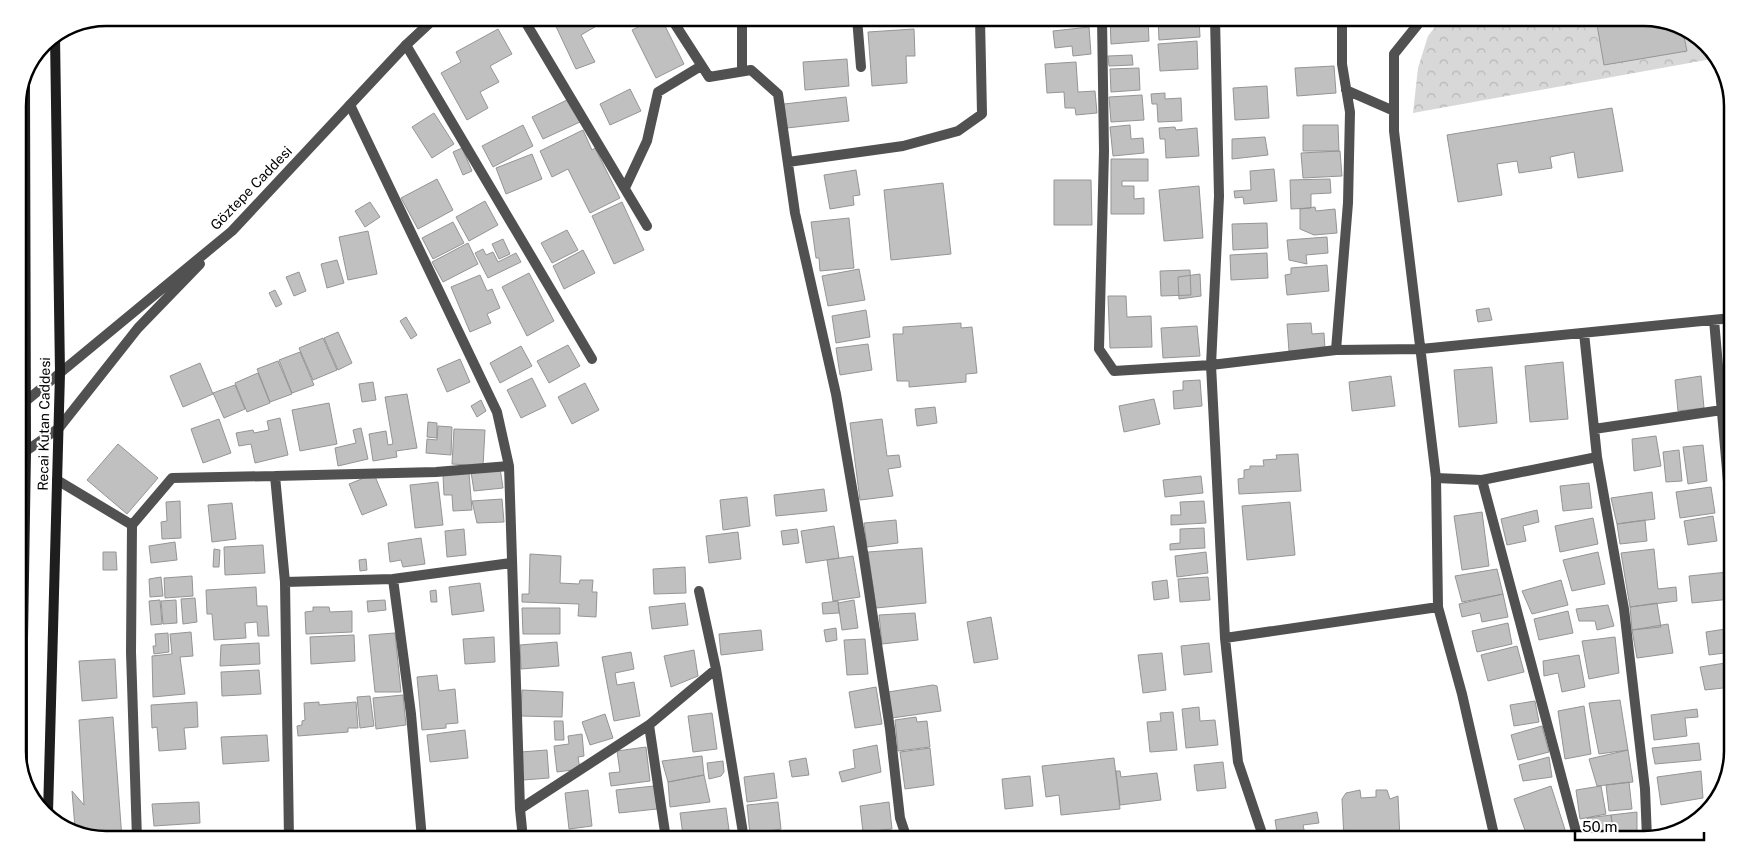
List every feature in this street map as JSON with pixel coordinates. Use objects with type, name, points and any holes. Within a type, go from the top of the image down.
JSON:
[{"type":"main road","name":"Recai Kutan Caddesi","points":[[48,805],[60,373],[56,44]]},
{"type":"street","name":"Göztepe Caddesi","points":[[26,395],[60,373],[232,231],[406,45],[426,26]]},
{"type":"street","points":[[528,26],[647,226]]},
{"type":"street","points":[[676,26],[709,77],[751,70],[778,94],[795,213],[836,394],[875,631],[900,818],[904,831]]},
{"type":"street","points":[[742,26],[742,71]]},
{"type":"street","points":[[858,26],[861,68]]},
{"type":"street","points":[[788,162],[903,146],[958,131],[982,114],[980,26]]},
{"type":"street","points":[[1102,26],[1104,150],[1099,349],[1114,371],[1211,365],[1336,350],[1421,349],[1724,319]]},
{"type":"street","points":[[1216,26],[1219,196],[1211,365],[1225,638],[1238,762],[1261,831]]},
{"type":"street","points":[[1336,350],[1348,203],[1350,112],[1342,64],[1342,26]]},
{"type":"street","points":[[1417,26],[1394,54],[1394,131],[1436,478],[1438,607],[1462,694],[1493,831]]},
{"type":"street","points":[[406,45],[592,358]]},
{"type":"street","points":[[625,188],[646,141],[658,92],[701,66]]},
{"type":"street","points":[[1346,90],[1394,111]]},
{"type":"street","points":[[350,105],[497,412],[509,466],[522,831]]},
{"type":"street","points":[[26,451],[59,428],[138,328],[232,231]]},
{"type":"street","points":[[1714,320],[1724,434]]},
{"type":"street","points":[[1584,333],[1597,457],[1624,609],[1645,789],[1647,831]]},
{"type":"street","points":[[1594,429],[1722,410]]},
{"type":"street","points":[[1436,478],[1482,480],[1597,457]]},
{"type":"street","points":[[137,831],[131,652],[132,525],[172,478],[436,472],[509,466]]},
{"type":"street","points":[[275,476],[285,582],[289,831]]},
{"type":"street","points":[[57,480],[132,525]]},
{"type":"street","points":[[1482,480],[1576,831]]},
{"type":"street","points":[[285,582],[393,579],[511,563]]},
{"type":"street","points":[[393,579],[411,714],[421,831]]},
{"type":"street","points":[[699,591],[716,669],[743,831]]},
{"type":"street","points":[[1225,638],[1438,607]]},
{"type":"street","points":[[520,809],[649,726],[716,669]]},
{"type":"street","points":[[649,726],[665,831]]},
{"type":"green space","points":[[1436,26],[1643,26],[1659,28],[1679,35],[1696,46],[1708,60],[1413,113],[1418,68],[1428,36]]},
{"type":"building","points":[[556,26],[597,26],[581,35],[595,62],[576,69]]},
{"type":"building","points":[[640,26],[665,26],[684,64],[656,78],[632,30]]},
{"type":"building","points":[[1110,26],[1148,26],[1149,41],[1111,44]]},
{"type":"building","points":[[1158,26],[1199,26],[1200,37],[1159,40]]},
{"type":"building","points":[[1597,26],[1659,28],[1684,38],[1687,51],[1604,65]]},
{"type":"building","points":[[1089,27],[1091,54],[1073,56],[1072,46],[1055,48],[1053,31]]},
{"type":"building","points":[[498,29],[512,54],[490,66],[499,82],[480,92],[488,108],[467,120],[441,73],[461,62],[456,52]]},
{"type":"building","points":[[914,29],[915,56],[906,56],[907,83],[872,86],[868,32]]},
{"type":"building","points":[[1197,41],[1198,69],[1160,71],[1158,44]]},
{"type":"building","points":[[1132,55],[1133,65],[1109,66],[1108,56]]},
{"type":"building","points":[[847,59],[849,86],[805,90],[803,62]]},
{"type":"building","points":[[1076,62],[1078,92],[1095,91],[1097,113],[1076,115],[1075,108],[1065,108],[1064,92],[1047,93],[1045,64]]},
{"type":"building","points":[[1334,66],[1336,93],[1297,96],[1295,68]]},
{"type":"building","points":[[1139,68],[1140,90],[1111,92],[1110,69]]},
{"type":"building","points":[[1267,86],[1269,118],[1235,120],[1233,88]]},
{"type":"building","points":[[630,89],[641,111],[610,125],[600,104]]},
{"type":"building","points":[[1165,93],[1165,99],[1181,98],[1182,121],[1158,122],[1157,104],[1152,104],[1151,94]]},
{"type":"building","points":[[1142,95],[1144,120],[1111,122],[1109,97]]},
{"type":"building","points":[[846,97],[849,121],[787,128],[784,104]]},
{"type":"building","points":[[569,99],[580,122],[543,139],[532,117]]},
{"type":"building","points":[[1612,108],[1623,171],[1578,178],[1574,152],[1550,157],[1552,168],[1519,173],[1517,161],[1497,164],[1502,195],[1458,202],[1447,135]]},
{"type":"building","points":[[434,113],[454,144],[432,158],[412,127]]},
{"type":"building","points":[[523,125],[533,146],[493,167],[482,146]]},
{"type":"building","points":[[1130,125],[1131,139],[1143,138],[1144,153],[1113,156],[1110,127]]},
{"type":"building","points":[[1303,125],[1338,125],[1339,151],[1303,151]]},
{"type":"building","points":[[1175,127],[1176,130],[1197,128],[1199,156],[1166,158],[1165,139],[1160,139],[1159,128]]},
{"type":"building","points":[[583,130],[592,150],[595,148],[620,198],[590,213],[568,169],[552,177],[540,151]]},
{"type":"building","points":[[1265,137],[1268,155],[1232,159],[1232,139]]},
{"type":"building","points":[[462,148],[472,171],[463,175],[453,152]]},
{"type":"building","points":[[1340,151],[1342,176],[1303,178],[1301,153]]},
{"type":"building","points":[[532,154],[542,179],[506,194],[496,168]]},
{"type":"building","points":[[1111,159],[1148,159],[1148,181],[1122,181],[1122,186],[1134,186],[1134,199],[1144,198],[1144,214],[1111,214]]},
{"type":"building","points":[[1274,169],[1277,201],[1244,204],[1243,197],[1235,198],[1234,191],[1251,190],[1250,171]]},
{"type":"building","points":[[856,170],[860,195],[853,196],[854,205],[830,209],[824,175]]},
{"type":"building","points":[[437,179],[453,210],[418,229],[401,198]]},
{"type":"building","points":[[1330,179],[1331,193],[1311,194],[1311,208],[1291,209],[1290,180]]},
{"type":"building","points":[[1054,180],[1091,180],[1092,225],[1054,225]]},
{"type":"building","points":[[943,183],[951,254],[891,260],[884,190]]},
{"type":"building","points":[[1199,186],[1203,238],[1164,241],[1159,190]]},
{"type":"building","points":[[485,201],[498,225],[469,241],[456,217]]},
{"type":"building","points":[[370,202],[380,217],[365,227],[355,211]]},
{"type":"building","points":[[622,202],[644,250],[614,264],[592,216]]},
{"type":"building","points":[[1315,207],[1316,211],[1335,209],[1337,233],[1314,235],[1300,229],[1300,209]]},
{"type":"building","points":[[849,218],[854,268],[820,271],[819,258],[816,258],[811,222]]},
{"type":"building","points":[[453,222],[464,243],[433,259],[422,238]]},
{"type":"building","points":[[1267,223],[1268,248],[1233,250],[1232,224]]},
{"type":"building","points":[[567,230],[578,250],[552,263],[541,243]]},
{"type":"building","points":[[368,231],[377,274],[348,280],[339,237]]},
{"type":"building","points":[[1327,237],[1328,253],[1306,255],[1307,264],[1289,260],[1287,240]]},
{"type":"building","points":[[503,239],[510,254],[499,259],[492,244]]},
{"type":"building","points":[[468,243],[478,264],[443,282],[432,262]]},
{"type":"building","points":[[483,249],[486,255],[493,252],[498,262],[516,253],[521,262],[488,278],[475,253]]},
{"type":"building","points":[[583,250],[595,273],[564,289],[553,266]]},
{"type":"building","points":[[1267,253],[1268,278],[1231,280],[1230,255]]},
{"type":"building","points":[[337,260],[344,283],[327,288],[321,264]]},
{"type":"building","points":[[1327,265],[1329,291],[1287,295],[1285,275],[1291,274],[1291,268]]},
{"type":"building","points":[[859,269],[865,300],[828,306],[822,276]]},
{"type":"building","points":[[1190,270],[1191,295],[1161,296],[1160,271]]},
{"type":"building","points":[[299,272],[306,291],[294,296],[286,277]]},
{"type":"building","points":[[529,273],[554,321],[527,336],[502,287]]},
{"type":"building","points":[[1200,274],[1201,296],[1179,299],[1178,277]]},
{"type":"building","points":[[480,275],[487,291],[492,289],[500,308],[487,314],[491,323],[470,332],[451,287]]},
{"type":"building","points":[[275,290],[282,304],[276,307],[269,293]]},
{"type":"building","points":[[1108,296],[1126,296],[1127,317],[1151,316],[1152,347],[1110,348]]},
{"type":"building","points":[[1489,308],[1492,320],[1478,322],[1476,310]]},
{"type":"building","points":[[866,310],[870,337],[836,343],[832,316]]},
{"type":"building","points":[[406,317],[417,335],[411,339],[400,321]]},
{"type":"building","points":[[961,323],[961,328],[972,327],[977,373],[966,374],[966,382],[909,387],[909,381],[897,381],[893,334],[903,334],[903,327]]},
{"type":"building","points":[[1311,323],[1312,334],[1324,333],[1325,349],[1289,351],[1287,324]]},
{"type":"building","points":[[1197,326],[1200,356],[1163,358],[1161,328]]},
{"type":"building","points":[[338,332],[352,363],[338,370],[324,338]]},
{"type":"building","points":[[323,338],[337,370],[313,380],[299,348]]},
{"type":"building","points":[[868,344],[872,370],[840,375],[836,348]]},
{"type":"building","points":[[568,345],[580,366],[549,383],[537,361]]},
{"type":"building","points":[[521,346],[532,366],[500,383],[490,363]]},
{"type":"building","points":[[300,352],[314,385],[292,393],[279,360]]},
{"type":"building","points":[[460,359],[470,382],[447,392],[437,369]]},
{"type":"building","points":[[278,361],[292,394],[270,402],[257,369]]},
{"type":"building","points":[[1563,362],[1568,419],[1530,422],[1525,366]]},
{"type":"building","points":[[200,363],[213,394],[183,407],[170,376]]},
{"type":"building","points":[[1492,367],[1497,423],[1459,427],[1454,370]]},
{"type":"building","points":[[258,373],[270,403],[247,412],[235,383]]},
{"type":"building","points":[[1391,376],[1395,406],[1352,411],[1349,382]]},
{"type":"building","points":[[1701,376],[1704,408],[1678,411],[1675,380]]},
{"type":"building","points":[[532,378],[546,406],[521,418],[507,390]]},
{"type":"building","points":[[1200,380],[1202,406],[1174,409],[1173,391],[1183,390],[1183,381]]},
{"type":"building","points":[[373,382],[376,400],[362,402],[359,384]]},
{"type":"building","points":[[585,383],[599,410],[572,424],[558,397]]},
{"type":"building","points":[[235,385],[245,409],[224,418],[213,393]]},
{"type":"building","points":[[407,394],[417,448],[396,451],[397,457],[373,461],[369,434],[386,431],[388,445],[393,444],[385,397]]},
{"type":"building","points":[[1154,399],[1160,424],[1124,432],[1119,406]]},
{"type":"building","points":[[481,400],[486,411],[477,417],[471,406]]},
{"type":"building","points":[[329,403],[337,444],[300,451],[292,410]]},
{"type":"building","points":[[935,407],[937,423],[917,426],[915,409]]},
{"type":"building","points":[[280,418],[288,455],[255,463],[251,444],[239,446],[236,433],[253,430],[254,433],[269,430],[267,421]]},
{"type":"building","points":[[219,419],[231,453],[203,463],[191,429]]},
{"type":"building","points":[[882,419],[887,456],[899,455],[901,467],[888,469],[893,496],[860,500],[850,423]]},
{"type":"building","points":[[428,422],[437,423],[437,438],[427,437]]},
{"type":"building","points":[[438,426],[452,427],[451,455],[426,453],[427,439],[437,440]]},
{"type":"building","points":[[361,428],[368,459],[338,466],[335,448],[356,443],[353,430]]},
{"type":"building","points":[[454,429],[485,430],[483,466],[452,464]]},
{"type":"building","points":[[1656,436],[1661,466],[1634,471],[1632,439]]},
{"type":"building","points":[[118,444],[158,478],[127,514],[87,480]]},
{"type":"building","points":[[1703,445],[1707,481],[1688,484],[1683,447]]},
{"type":"building","points":[[1679,450],[1682,481],[1666,482],[1663,452]]},
{"type":"building","points":[[1298,454],[1301,491],[1239,494],[1238,479],[1244,478],[1244,470],[1250,469],[1250,466],[1264,466],[1263,460],[1277,459],[1276,455]]},
{"type":"building","points":[[500,468],[503,488],[474,491],[471,472]]},
{"type":"building","points":[[469,473],[472,510],[453,511],[452,495],[444,495],[443,475]]},
{"type":"building","points":[[374,474],[387,505],[362,515],[349,484]]},
{"type":"building","points":[[1201,476],[1203,493],[1165,497],[1163,480]]},
{"type":"building","points":[[438,482],[443,525],[415,528],[410,485]]},
{"type":"building","points":[[1589,483],[1592,508],[1563,511],[1560,486]]},
{"type":"building","points":[[1711,487],[1715,513],[1680,518],[1676,492]]},
{"type":"building","points":[[824,489],[827,511],[776,516],[774,495]]},
{"type":"building","points":[[1652,492],[1655,519],[1617,524],[1611,498]]},
{"type":"building","points":[[747,497],[750,526],[723,530],[720,500]]},
{"type":"building","points":[[502,499],[504,522],[477,523],[472,501]]},
{"type":"building","points":[[180,501],[181,538],[162,539],[161,522],[167,521],[166,502]]},
{"type":"building","points":[[1204,501],[1206,523],[1171,525],[1171,515],[1181,515],[1180,502]]},
{"type":"building","points":[[1290,502],[1295,555],[1247,560],[1242,506]]},
{"type":"building","points":[[232,503],[236,539],[212,542],[208,505]]},
{"type":"building","points":[[1537,510],[1539,522],[1523,526],[1526,541],[1507,545],[1501,519]]},
{"type":"building","points":[[1482,512],[1489,566],[1462,570],[1454,516]]},
{"type":"building","points":[[1713,516],[1717,541],[1688,545],[1684,521]]},
{"type":"building","points":[[1593,518],[1598,544],[1560,552],[1555,526]]},
{"type":"building","points":[[896,520],[898,543],[867,547],[864,523]]},
{"type":"building","points":[[1645,520],[1647,541],[1620,544],[1617,524]]},
{"type":"building","points":[[834,526],[839,558],[806,563],[801,531]]},
{"type":"building","points":[[1204,528],[1205,548],[1170,550],[1170,544],[1180,543],[1180,529]]},
{"type":"building","points":[[464,529],[466,555],[447,557],[445,531]]},
{"type":"building","points":[[797,529],[799,543],[783,545],[781,531]]},
{"type":"building","points":[[738,532],[741,559],[709,563],[706,536]]},
{"type":"building","points":[[421,538],[425,564],[403,567],[401,560],[390,562],[388,543]]},
{"type":"building","points":[[175,542],[177,560],[151,563],[149,546]]},
{"type":"building","points":[[263,545],[265,573],[225,575],[224,547]]},
{"type":"building","points":[[922,548],[926,603],[876,608],[868,552]]},
{"type":"building","points":[[214,549],[220,550],[219,567],[213,567]]},
{"type":"building","points":[[1654,549],[1658,589],[1676,587],[1677,601],[1630,607],[1621,553]]},
{"type":"building","points":[[103,552],[116,552],[117,570],[103,570]]},
{"type":"building","points":[[1206,552],[1208,573],[1177,577],[1175,556]]},
{"type":"building","points":[[1598,552],[1605,584],[1572,591],[1563,560]]},
{"type":"building","points":[[530,554],[561,556],[560,583],[579,584],[580,580],[593,580],[592,592],[597,592],[596,617],[578,616],[579,604],[522,602],[522,594],[529,594]]},
{"type":"building","points":[[853,556],[860,597],[833,601],[827,560]]},
{"type":"building","points":[[366,559],[367,570],[360,571],[359,560]]},
{"type":"building","points":[[685,567],[686,593],[654,594],[653,569]]},
{"type":"building","points":[[1497,569],[1503,594],[1462,602],[1455,576]]},
{"type":"building","points":[[1724,572],[1724,600],[1692,603],[1689,576]]},
{"type":"building","points":[[192,576],[193,596],[165,598],[164,578]]},
{"type":"building","points":[[161,577],[163,596],[150,597],[149,579]]},
{"type":"building","points":[[1208,577],[1210,600],[1180,602],[1178,579]]},
{"type":"building","points":[[1167,580],[1169,598],[1154,600],[1152,582]]},
{"type":"building","points":[[1561,580],[1568,605],[1532,614],[1522,591]]},
{"type":"building","points":[[480,583],[484,611],[452,615],[449,587]]},
{"type":"building","points":[[256,587],[257,606],[267,606],[269,636],[258,636],[257,622],[245,623],[246,638],[214,640],[212,614],[207,614],[206,590]]},
{"type":"building","points":[[436,590],[437,602],[431,602],[430,591]]},
{"type":"building","points":[[1503,594],[1508,617],[1482,622],[1480,613],[1462,617],[1459,604]]},
{"type":"building","points":[[195,598],[197,622],[183,624],[181,599]]},
{"type":"building","points":[[160,600],[162,624],[151,625],[149,601]]},
{"type":"building","points":[[176,600],[177,623],[163,624],[161,601]]},
{"type":"building","points":[[385,600],[386,610],[368,612],[367,601]]},
{"type":"building","points":[[854,600],[858,628],[842,630],[838,603]]},
{"type":"building","points":[[838,601],[839,613],[823,614],[822,603]]},
{"type":"building","points":[[685,603],[688,625],[652,629],[649,607]]},
{"type":"building","points":[[1657,603],[1661,627],[1632,630],[1630,607]]},
{"type":"building","points":[[1608,605],[1614,626],[1597,630],[1595,621],[1579,621],[1576,609]]},
{"type":"building","points":[[313,607],[329,607],[330,612],[352,611],[352,632],[306,634],[305,612],[313,611]]},
{"type":"building","points":[[522,608],[560,608],[560,634],[523,634]]},
{"type":"building","points":[[1568,611],[1573,633],[1539,640],[1534,619]]},
{"type":"building","points":[[915,613],[918,640],[882,644],[879,615]]},
{"type":"building","points":[[991,617],[998,659],[974,663],[967,622]]},
{"type":"building","points":[[1508,623],[1512,644],[1477,652],[1472,631]]},
{"type":"building","points":[[1668,624],[1673,653],[1637,658],[1632,630]]},
{"type":"building","points":[[836,628],[837,640],[826,642],[824,630]]},
{"type":"building","points":[[1724,629],[1724,653],[1709,655],[1706,632]]},
{"type":"building","points":[[761,630],[763,650],[721,655],[719,634]]},
{"type":"building","points":[[191,632],[193,656],[180,657],[185,694],[153,697],[152,656],[172,654],[170,634]]},
{"type":"building","points":[[168,633],[169,652],[154,654],[153,646],[156,646],[155,634]]},
{"type":"building","points":[[395,633],[401,692],[375,692],[369,635]]},
{"type":"building","points":[[354,635],[355,661],[311,664],[310,637]]},
{"type":"building","points":[[494,637],[495,662],[465,664],[463,639]]},
{"type":"building","points":[[1615,637],[1619,673],[1589,679],[1582,641]]},
{"type":"building","points":[[865,639],[868,674],[847,675],[844,640]]},
{"type":"building","points":[[557,642],[559,666],[521,669],[520,645]]},
{"type":"building","points":[[259,643],[260,664],[220,666],[221,645]]},
{"type":"building","points":[[1209,643],[1212,672],[1184,675],[1181,646]]},
{"type":"building","points":[[1517,646],[1524,672],[1488,681],[1481,655]]},
{"type":"building","points":[[694,650],[698,676],[671,687],[664,656]]},
{"type":"building","points":[[631,652],[634,669],[615,673],[617,685],[634,682],[640,716],[614,721],[602,657]]},
{"type":"building","points":[[1162,653],[1166,690],[1143,693],[1138,655]]},
{"type":"building","points":[[1579,655],[1585,687],[1562,692],[1558,673],[1544,676],[1543,661]]},
{"type":"building","points":[[115,659],[117,698],[82,701],[79,661]]},
{"type":"building","points":[[1724,663],[1724,688],[1705,690],[1700,667]]},
{"type":"building","points":[[259,670],[261,694],[222,696],[221,672]]},
{"type":"building","points":[[437,675],[439,691],[455,689],[458,723],[446,724],[446,728],[422,730],[417,677]]},
{"type":"building","points":[[937,686],[941,711],[892,718],[888,692]]},
{"type":"building","points":[[876,687],[882,724],[855,728],[849,692]]},
{"type":"building","points":[[522,690],[563,692],[562,717],[521,716]]},
{"type":"building","points":[[403,695],[406,725],[376,729],[373,698]]},
{"type":"building","points":[[370,696],[374,726],[360,728],[357,697]]},
{"type":"building","points":[[1620,700],[1628,750],[1599,754],[1589,703]]},
{"type":"building","points":[[1535,701],[1539,722],[1514,726],[1510,705]]},
{"type":"building","points":[[197,702],[198,727],[184,728],[186,749],[159,751],[157,727],[152,728],[151,705]]},
{"type":"building","points":[[319,702],[319,705],[356,702],[358,728],[348,728],[348,732],[298,736],[297,726],[302,725],[302,721],[305,720],[304,703]]},
{"type":"building","points":[[1584,706],[1591,754],[1565,759],[1558,711]]},
{"type":"building","points":[[1199,707],[1200,721],[1215,720],[1218,745],[1186,748],[1182,709]]},
{"type":"building","points":[[1697,709],[1698,717],[1685,718],[1687,736],[1654,740],[1651,715]]},
{"type":"building","points":[[1173,712],[1177,750],[1150,752],[1147,722],[1161,721],[1160,713]]},
{"type":"building","points":[[712,713],[717,749],[693,752],[688,716]]},
{"type":"building","points":[[605,714],[613,738],[590,745],[582,722]]},
{"type":"building","points":[[113,717],[121,831],[91,829],[75,823],[72,791],[84,805],[79,720]]},
{"type":"building","points":[[916,717],[917,722],[927,721],[930,747],[898,751],[895,720]]},
{"type":"building","points":[[554,721],[563,721],[564,740],[555,740]]},
{"type":"building","points":[[1542,726],[1549,752],[1518,760],[1511,735]]},
{"type":"building","points":[[465,730],[468,758],[430,762],[427,735]]},
{"type":"building","points":[[582,734],[584,756],[578,757],[580,769],[557,772],[554,746],[569,744],[568,736]]},
{"type":"building","points":[[267,735],[269,761],[223,764],[221,737]]},
{"type":"building","points":[[1699,743],[1701,760],[1655,764],[1652,748]]},
{"type":"building","points":[[877,745],[881,772],[842,782],[839,772],[855,768],[853,750]]},
{"type":"building","points":[[646,747],[650,781],[611,786],[609,773],[620,772],[617,751]]},
{"type":"building","points":[[930,748],[934,785],[905,789],[900,752]]},
{"type":"building","points":[[547,750],[549,778],[523,780],[521,752]]},
{"type":"building","points":[[1628,750],[1633,782],[1597,786],[1589,759]]},
{"type":"building","points":[[702,756],[704,775],[668,782],[662,761]]},
{"type":"building","points":[[1549,757],[1552,777],[1523,781],[1519,765]]},
{"type":"building","points":[[806,758],[809,775],[792,777],[789,761]]},
{"type":"building","points":[[1114,758],[1120,809],[1061,815],[1059,795],[1046,797],[1042,766]]},
{"type":"building","points":[[723,761],[724,772],[721,776],[709,779],[707,763]]},
{"type":"building","points":[[1223,762],[1226,788],[1197,791],[1194,765]]},
{"type":"building","points":[[1116,771],[1120,771],[1121,777],[1157,773],[1161,800],[1120,805]]},
{"type":"building","points":[[1701,771],[1703,798],[1661,805],[1657,777]]},
{"type":"building","points":[[774,773],[777,798],[747,802],[744,777]]},
{"type":"building","points":[[704,775],[710,802],[670,807],[668,782]]},
{"type":"building","points":[[1030,776],[1033,806],[1005,809],[1002,779]]},
{"type":"building","points":[[1629,782],[1632,809],[1609,811],[1606,785]]},
{"type":"building","points":[[654,786],[657,809],[619,813],[616,790]]},
{"type":"building","points":[[1551,786],[1565,831],[1525,831],[1514,799]]},
{"type":"building","points":[[1601,786],[1606,814],[1580,819],[1576,790]]},
{"type":"building","points":[[588,790],[592,826],[569,829],[565,793]]},
{"type":"building","points":[[1360,790],[1361,798],[1376,797],[1376,790],[1387,790],[1390,799],[1398,796],[1400,831],[1344,831],[1342,799],[1346,793]]},
{"type":"building","points":[[199,802],[200,823],[154,826],[152,804]]},
{"type":"building","points":[[778,802],[781,829],[750,831],[747,805]]},
{"type":"building","points":[[889,802],[892,829],[863,831],[860,806]]},
{"type":"building","points":[[726,808],[729,830],[682,831],[680,813]]},
{"type":"building","points":[[1317,812],[1319,823],[1303,825],[1304,831],[1277,831],[1275,820]]},
{"type":"building","points":[[1637,812],[1637,831],[1613,831],[1611,815]]},
{"type":"building","points":[[1611,815],[1613,831],[1589,831],[1587,818]]}]
